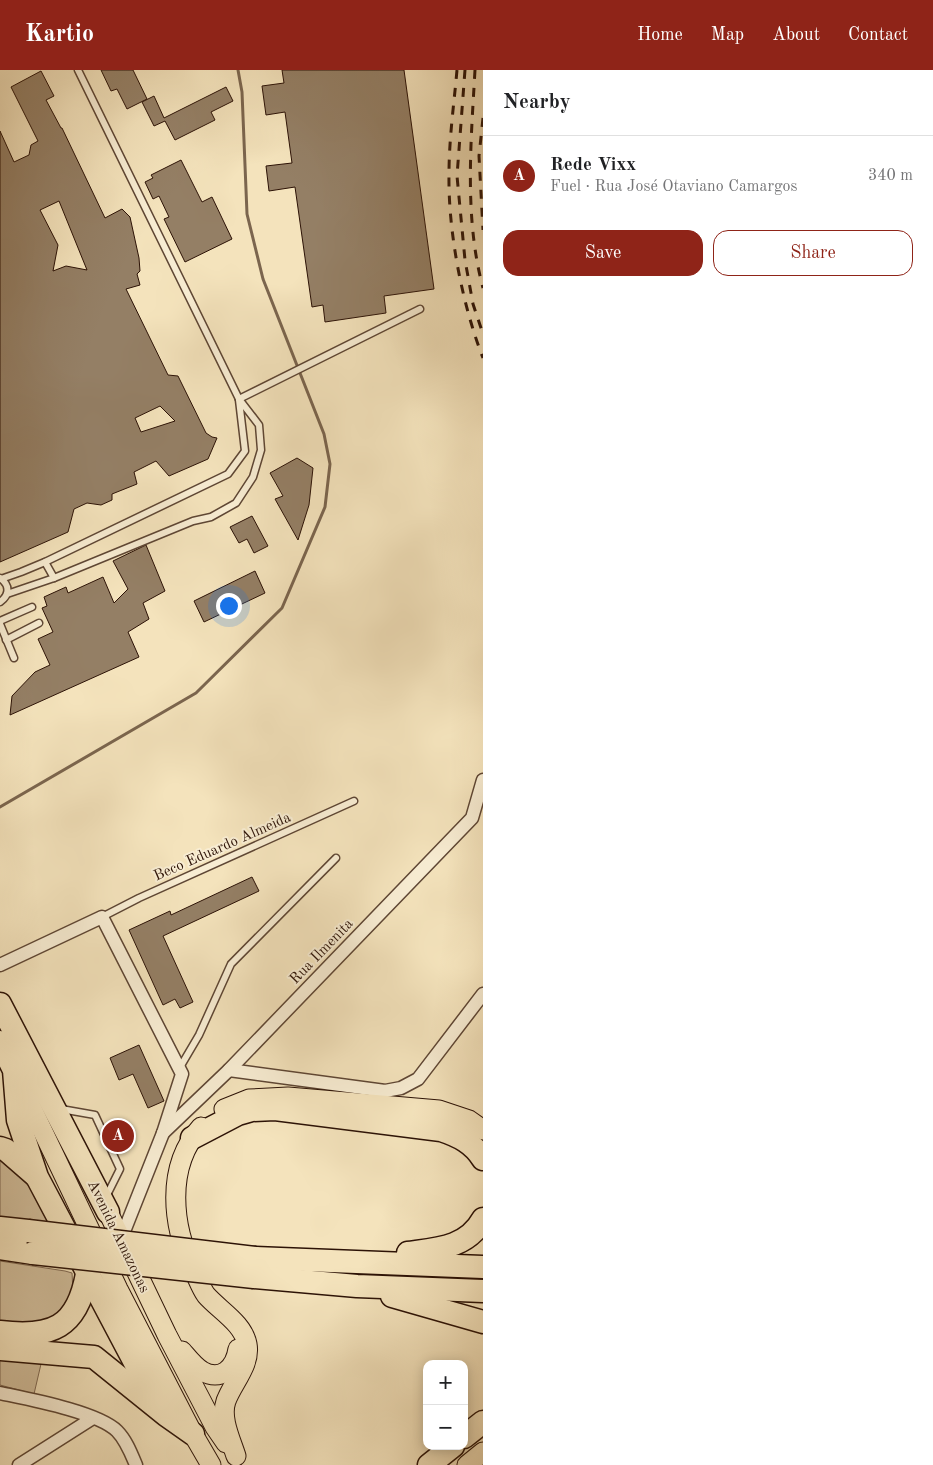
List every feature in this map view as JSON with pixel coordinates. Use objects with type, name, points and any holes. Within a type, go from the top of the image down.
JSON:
[{"type":"highway","name":"Avenida Amazonas","points":[[0,1004],[106,1207]]},
{"type":"highway","name":"Avenida Amazonas","points":[[0,1042],[14,1070]]},
{"type":"highway","points":[[0,1110],[5,1106],[14,1070]]},
{"type":"highway","points":[[14,1070],[18,1120],[37,1177],[159,1408]]},
{"type":"highway","points":[[192,1138],[224,1120],[246,1111],[275,1109],[441,1130],[466,1140],[479,1152],[483,1159]]},
{"type":"highway","points":[[0,1148],[10,1153],[37,1177]]},
{"type":"highway","points":[[12,1251],[255,1267],[342,1261],[446,1248],[459,1244],[480,1225],[483,1219]]},
{"type":"highway","points":[[0,1228],[255,1267],[357,1286],[483,1322]]},
{"type":"highway","points":[[342,1261],[483,1267]]},
{"type":"highway","points":[[0,1332],[23,1334],[48,1331],[68,1319],[80,1303],[87,1274]]},
{"type":"highway","points":[[357,1286],[483,1291]]},
{"type":"highway","points":[[0,1349],[94,1357],[192,1434]]},
{"type":"highway","points":[[468,1434],[483,1422]]},
{"type":"highway","points":[[429,1465],[448,1450]]},
{"type":"main road","name":"Avenida Amazonas","points":[[14,1070],[100,1251],[192,1434],[211,1465]]},
{"type":"main road","points":[[238,1461],[226,1426],[225,1409],[226,1401],[243,1370],[248,1354],[246,1338],[238,1326],[205,1294],[188,1260],[181,1233],[175,1194],[179,1167],[192,1138],[205,1122],[222,1110],[249,1099],[274,1096],[439,1110],[469,1120],[483,1130]]},
{"type":"main road","name":"Avenida Amazonas","points":[[106,1207],[167,1335],[215,1427],[238,1461]]},
{"type":"main road","points":[[167,1335],[197,1368],[204,1372],[225,1373],[232,1368],[237,1358],[239,1346],[238,1326]]},
{"type":"main road","points":[[467,1465],[483,1452]]},
{"type":"street","name":"Rua Ilmenita","points":[[163,1134],[229,1070],[478,815],[483,780]]},
{"type":"street","points":[[0,965],[102,916],[182,1074],[163,1134],[121,1239]]},
{"type":"street","points":[[229,1070],[384,1091],[401,1088],[418,1079],[479,1006],[483,994]]},
{"type":"street","points":[[106,1207],[117,1216],[124,1215],[135,1207]]},
{"type":"street","points":[[0,1393],[44,1403],[93,1418],[110,1426],[125,1441],[136,1465]]},
{"type":"street","points":[[19,1465],[93,1418]]},
{"type":"lane","points":[[0,602],[7,594],[54,578],[193,521],[211,517],[236,503],[253,477],[261,450],[259,425],[239,399],[78,70]]},
{"type":"lane","points":[[239,399],[420,309]]},
{"type":"lane","points":[[7,594],[6,583],[1,578],[45,562],[228,474],[245,451],[239,399]]},
{"type":"lane","points":[[45,562],[54,578]]},
{"type":"lane","points":[[14,658],[0,623],[32,607]]},
{"type":"lane","points":[[6,640],[39,623]]},
{"type":"lane","name":"Beco Eduardo Almeida","points":[[102,916],[354,801]]},
{"type":"lane","points":[[179,1069],[200,1035],[232,964],[336,858]]},
{"type":"lane","points":[[54,1107],[95,1115],[120,1169],[106,1207]]},
{"type":"shaded area","points":[[0,1156],[26,1177],[50,1224],[0,1218]]},
{"type":"shaded area","points":[[0,1261],[72,1273],[73,1291],[55,1318],[38,1324],[0,1323]]},
{"type":"shaded area","points":[[0,1359],[41,1364],[34,1394],[0,1385]]},
{"type":"building","points":[[101,70],[133,70],[147,99],[127,109],[117,89],[111,91]]},
{"type":"building","points":[[282,70],[404,70],[434,289],[384,296],[386,313],[325,322],[323,305],[312,307],[295,187],[269,191],[266,166],[292,163],[285,112],[266,115],[262,86],[284,83]]},
{"type":"building","points":[[41,71],[54,96],[46,100],[62,128],[105,218],[122,209],[130,217],[139,258],[140,271],[137,274],[140,285],[126,289],[168,375],[178,376],[206,433],[217,438],[208,459],[169,476],[156,461],[134,472],[137,484],[112,494],[112,500],[101,505],[87,503],[74,509],[68,532],[0,562],[0,131],[14,162],[29,155],[31,145],[38,141],[11,87]],"holes":[[[59,201],[87,270],[66,266],[53,271],[58,245],[40,210]],[[160,406],[175,421],[141,432],[135,418]]]},
{"type":"building","points":[[226,87],[233,101],[211,112],[215,120],[175,140],[165,121],[154,126],[142,102],[154,96],[164,118]]},
{"type":"building","points":[[181,160],[202,202],[212,197],[232,239],[185,262],[164,219],[169,217],[159,196],[153,199],[145,182],[153,178],[151,175]]},
{"type":"building","points":[[297,458],[313,468],[309,505],[298,540],[275,499],[283,496],[270,473]]},
{"type":"building","points":[[252,516],[268,546],[254,553],[247,539],[239,543],[230,527]]},
{"type":"building","points":[[146,545],[165,591],[143,603],[149,619],[128,632],[139,657],[10,715],[12,696],[35,672],[50,665],[38,639],[53,632],[42,608],[47,606],[44,597],[66,587],[68,593],[103,577],[114,603],[128,589],[113,561]]},
{"type":"building","points":[[255,571],[265,593],[204,622],[194,601]]},
{"type":"building","points":[[252,877],[259,891],[163,936],[193,1002],[180,1008],[175,999],[163,1005],[129,930],[170,911],[171,915]]},
{"type":"building","points":[[139,1045],[164,1101],[148,1108],[133,1074],[119,1080],[110,1058]]},
{"type":"waterway","points":[[0,807],[196,693],[282,608],[325,507],[330,464],[324,434],[263,279],[247,214],[242,92],[238,70]]},
{"type":"railway","points":[[457,70],[449,161],[451,219],[463,291],[475,337],[483,358]]},
{"type":"railway","points":[[465,70],[457,176],[465,260],[473,304],[483,334]]},
{"type":"railway","points":[[475,70],[470,179],[471,207],[473,234],[483,288]]},
{"type":"railway","points":[[483,118],[479,156],[483,230]]},
{"type":"place","name":"Rede Vixx","points":[[118,1136]]}]
